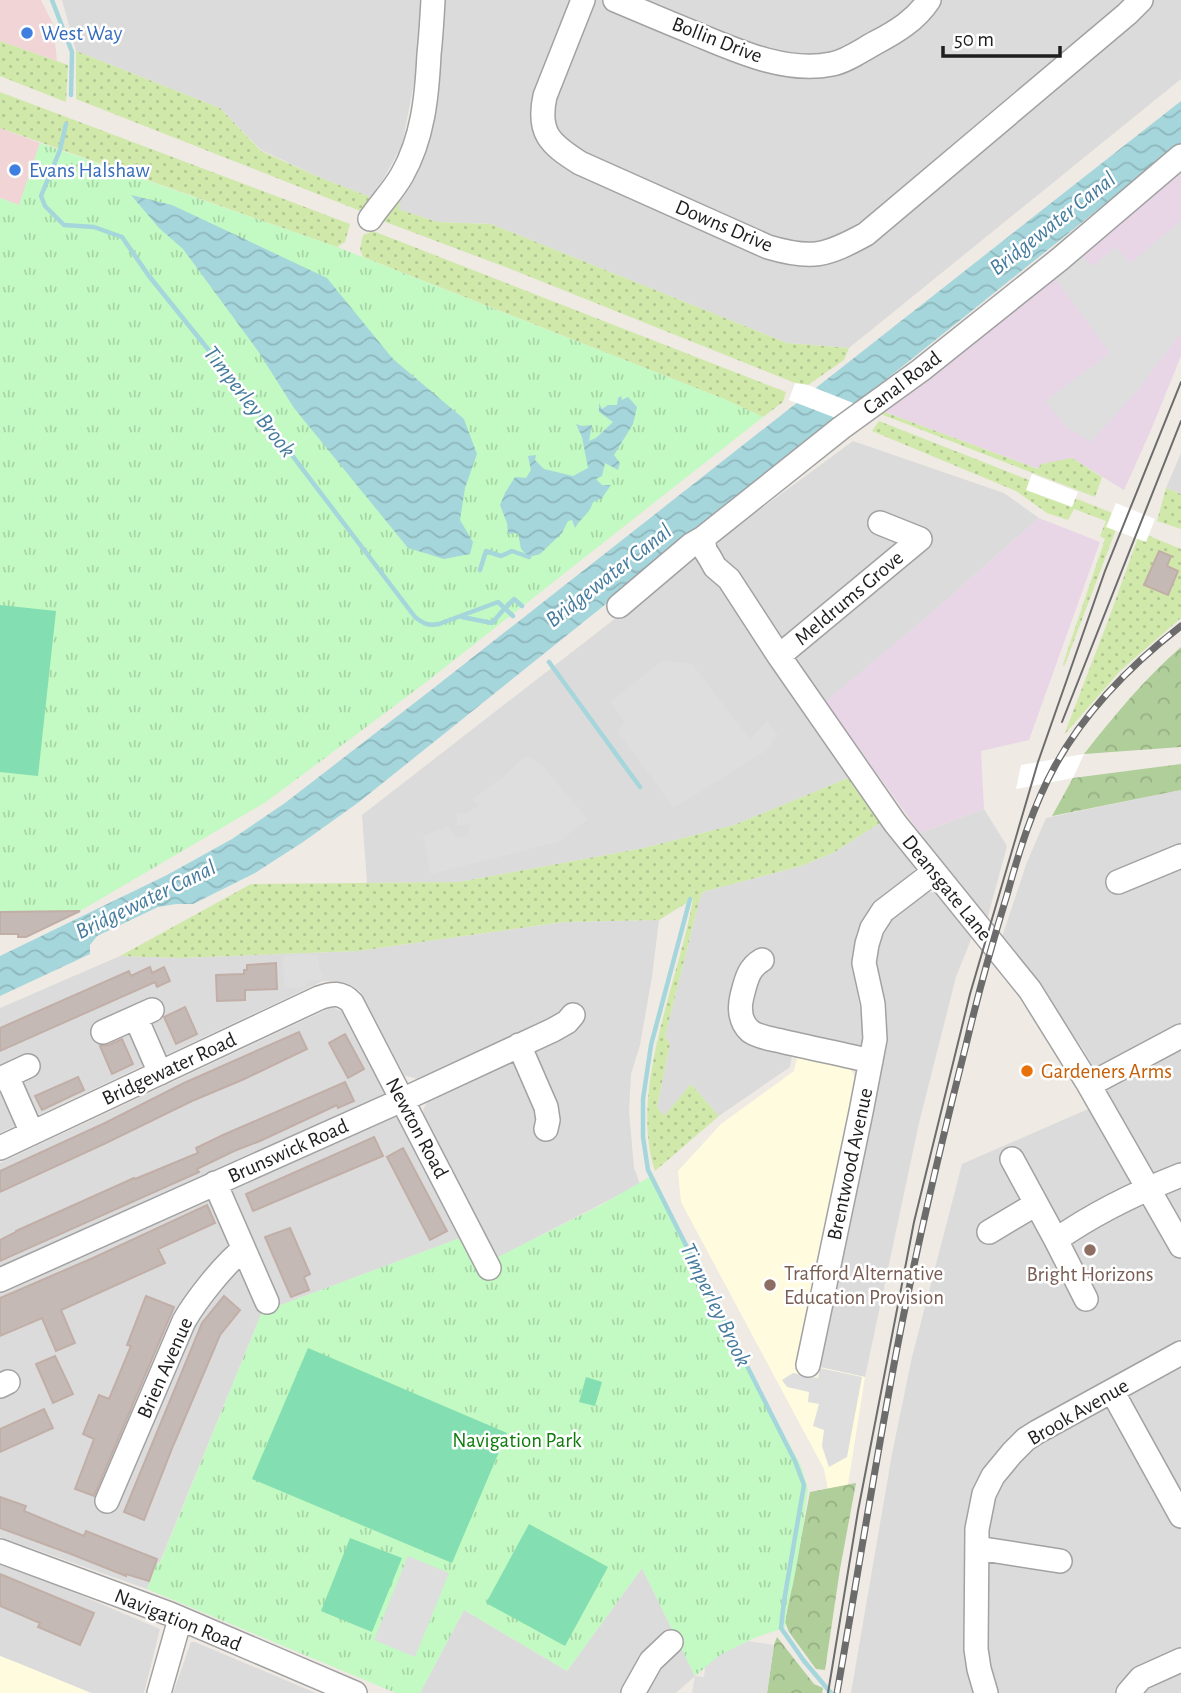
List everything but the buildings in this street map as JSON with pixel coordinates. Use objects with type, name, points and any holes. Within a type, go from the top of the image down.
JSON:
[{"type":"street","points":[[370,219],[401,177],[418,134],[428,86],[433,0]]},
{"type":"street","name":"Downs Drive","points":[[583,0],[542,108],[547,135],[558,150],[580,163],[768,247],[800,255],[814,255],[841,248],[866,234],[1141,0]]},
{"type":"street","name":"Bollin Drive","points":[[615,0],[746,54],[798,65],[835,63],[848,58],[892,34],[914,18],[929,0]]},
{"type":"street","name":"Canal Road","points":[[619,606],[691,545],[841,428],[921,370],[1060,259],[1181,156]]},
{"type":"street","name":"Meldrums Grove","points":[[779,656],[919,539],[880,523]]},
{"type":"street","name":"Deansgate Lane","points":[[703,538],[705,550],[715,567],[729,579],[892,818],[1018,975],[1043,1011],[1089,1085],[1181,1246]]},
{"type":"street","points":[[1118,882],[1181,856]]},
{"type":"street","name":"Brentwood Avenue","points":[[804,1353],[875,1040],[874,1013],[864,963],[869,937],[883,911],[934,872]]},
{"type":"street","points":[[762,960],[749,971],[741,1003],[742,1018],[750,1030],[765,1037],[871,1061]]},
{"type":"street","name":"Bridgewater Road","points":[[0,1148],[318,998],[338,994]]},
{"type":"street","name":"Newton Road","points":[[338,994],[352,1003],[489,1268]]},
{"type":"street","points":[[103,1032],[144,1014],[160,1073]]},
{"type":"street","name":"Brunswick Road","points":[[0,1280],[402,1100],[562,1025],[573,1015]]},
{"type":"street","points":[[1089,1085],[1181,1036]]},
{"type":"street","points":[[519,1045],[546,1107],[546,1129]]},
{"type":"street","points":[[11,1074],[32,1133]]},
{"type":"street","points":[[1012,1159],[1086,1299]]},
{"type":"street","points":[[1056,1240],[1148,1188],[1181,1175]]},
{"type":"street","points":[[215,1183],[267,1302]]},
{"type":"street","points":[[989,1232],[1036,1204]]},
{"type":"street","name":"Brien Avenue","points":[[107,1501],[191,1308],[234,1256],[244,1249]]},
{"type":"street","name":"Brook Avenue","points":[[986,1693],[976,1649],[978,1516],[984,1494],[993,1476],[1026,1439],[1181,1353]]},
{"type":"street","points":[[1112,1391],[1181,1516]]},
{"type":"street","points":[[977,1548],[1060,1561]]},
{"type":"street","name":"Navigation Road","points":[[0,1551],[180,1619],[355,1693]]},
{"type":"street","points":[[159,1693],[180,1619]]},
{"type":"street","points":[[633,1693],[651,1661],[671,1642]]},
{"type":"street","points":[[1128,1693],[1141,1678],[1181,1660]]},
{"type":"shaded area","name":"West Way","points":[[0,0],[41,0],[53,24],[57,61],[0,41]]},
{"type":"shaded area","points":[[62,0],[421,0],[420,52],[402,145],[373,198],[321,178],[261,150],[220,108],[76,51]]},
{"type":"shaded area","points":[[434,0],[1181,0],[1181,79],[849,348],[787,343],[491,224],[437,222],[397,209],[425,143]]},
{"type":"shaded area","name":"Evans Halshaw","points":[[0,128],[40,143],[19,205],[0,198]]},
{"type":"shaded area","points":[[1181,167],[1181,356],[1124,490],[1072,458],[1039,469],[879,410]]},
{"type":"shaded area","points":[[1181,220],[1181,333],[1137,391],[1091,442],[1067,427],[1045,401],[1110,353],[1051,273],[1077,252],[1093,266],[1115,247],[1131,263]]},
{"type":"shaded area","points":[[853,441],[1004,493],[1039,518],[810,715],[853,776],[734,825],[644,848],[459,882],[367,883],[362,815],[675,572]]},
{"type":"shaded area","points":[[1181,453],[1181,494],[1166,488]]},
{"type":"shaded area","points":[[1039,518],[1100,542],[1029,740],[981,751],[984,809],[920,833],[825,702]]},
{"type":"shaded area","points":[[662,661],[692,664],[750,739],[767,721],[778,735],[765,751],[674,808],[618,732],[624,721],[610,702]]},
{"type":"shaded area","points":[[525,756],[540,763],[588,820],[561,841],[431,874],[423,836],[448,827],[456,838],[468,835],[470,824],[457,826],[457,813],[466,813],[479,806],[473,799],[503,777]]},
{"type":"shaded area","points":[[1181,790],[1181,1693],[851,1693],[892,1454],[912,1357],[962,1164],[1111,1099],[1083,1049],[1039,987],[1001,940],[1027,862],[1046,818]]},
{"type":"shaded area","points":[[984,809],[1007,846],[987,920],[920,833]]},
{"type":"shaded area","points":[[883,821],[916,867],[913,874],[870,909],[856,934],[853,961],[863,1025],[862,1043],[855,1048],[795,1037],[790,1067],[719,1116],[691,1084],[664,1117],[657,1107],[670,1044],[665,1036],[701,894],[801,866],[833,853]]},
{"type":"shaded area","points":[[927,892],[937,893],[972,937],[956,977],[919,1123],[865,1377],[819,1367],[883,1059],[886,1028],[877,973],[879,945],[890,921]]},
{"type":"shaded area","points":[[659,920],[640,1045],[631,1074],[629,1111],[634,1168],[640,1184],[491,1261],[424,1114],[427,1102],[415,1078],[405,1076],[360,991],[345,982],[323,981],[0,1133],[0,1008],[120,956],[180,958],[358,951],[563,922]]},
{"type":"shaded area","points":[[318,954],[322,980],[307,981],[306,987],[284,988],[283,956]]},
{"type":"shaded area","points":[[332,1007],[343,1012],[400,1104],[468,1235],[262,1312],[147,1589],[0,1537],[0,1163]]},
{"type":"shaded area","name":"Trafford Alternative Education Provision","points":[[798,1054],[848,1066],[855,1081],[799,1372],[817,1377],[819,1367],[865,1377],[843,1516],[833,1516],[824,1469],[681,1202],[678,1171],[721,1124],[794,1071]]},
{"type":"shaded area","points":[[820,1368],[862,1377],[847,1457],[829,1467],[822,1446],[824,1430],[813,1426],[819,1404],[808,1402],[809,1392],[787,1387],[782,1380],[793,1373],[818,1378]]},
{"type":"shaded area","points":[[408,1556],[449,1573],[415,1657],[374,1640]]},
{"type":"shaded area","points":[[0,1565],[45,1580],[160,1629],[144,1693],[91,1693],[0,1656]]},
{"type":"shaded area","points":[[642,1568],[695,1676],[676,1693],[420,1693],[464,1610],[567,1671]]},
{"type":"shaded area","points":[[748,1641],[774,1645],[767,1693],[692,1693],[695,1676],[704,1677],[705,1667],[720,1655]]},
{"type":"shaded area","points":[[191,1642],[195,1642],[316,1693],[173,1693]]},
{"type":"shaded area","points":[[0,1656],[18,1663],[91,1693],[0,1693]]},
{"type":"green space","points":[[0,41],[68,65],[66,102],[0,76]]},
{"type":"green space","points":[[76,51],[220,108],[261,151],[373,198],[363,212],[76,99]]},
{"type":"green space","points":[[0,92],[350,224],[345,242],[337,247],[0,128]]},
{"type":"green space","points":[[40,143],[337,247],[724,399],[763,417],[425,683],[266,802],[80,911],[0,912],[0,198],[19,205]]},
{"type":"green space","points":[[393,194],[401,200],[398,209],[437,222],[491,224],[787,343],[849,348],[844,360],[808,385],[795,383],[375,218]]},
{"type":"green space","points":[[373,231],[786,392],[783,402],[763,417],[724,399],[363,257],[360,249],[363,235]]},
{"type":"green space","points":[[879,410],[1038,469],[1041,464],[1072,458],[1102,477],[1095,497],[878,413]]},
{"type":"green space","points":[[879,421],[1110,512],[1120,519],[1064,667],[1105,539],[1100,536],[1106,521],[1074,509],[1068,520],[1047,513],[1016,491],[872,431]]},
{"type":"green space","points":[[1166,488],[1181,494],[1181,529],[1157,521]]},
{"type":"green space","points":[[1140,532],[1181,549],[1181,618],[1121,670],[1064,735],[1109,618]]},
{"type":"green space","points":[[0,605],[56,611],[38,776],[0,772]]},
{"type":"green space","points":[[1181,647],[1181,747],[1084,754],[1142,685]]},
{"type":"green space","points":[[1181,764],[1181,790],[1052,816],[1073,778]]},
{"type":"green space","points":[[853,776],[883,821],[833,853],[801,866],[701,894],[665,1036],[670,1044],[657,1107],[664,1116],[691,1084],[719,1116],[655,1171],[648,1139],[651,1071],[693,899],[659,920],[563,922],[358,951],[180,958],[120,956],[251,884],[459,882],[644,848],[734,825]]},
{"type":"green space","name":"Navigation Park","points":[[653,1175],[801,1466],[808,1489],[785,1628],[737,1646],[695,1676],[642,1568],[567,1671],[464,1610],[420,1693],[396,1693],[147,1589],[262,1312],[468,1235],[484,1264],[603,1204]]},
{"type":"green space","points":[[308,1348],[507,1433],[452,1563],[252,1479]]},
{"type":"green space","points":[[586,1377],[602,1382],[595,1406],[579,1402]]},
{"type":"green space","points":[[856,1483],[825,1670],[816,1669],[789,1632],[785,1622],[810,1492]]},
{"type":"green space","points":[[529,1524],[608,1567],[565,1646],[486,1603]]},
{"type":"green space","points":[[350,1538],[402,1558],[372,1632],[321,1611]]},
{"type":"green space","points":[[777,1637],[814,1684],[823,1688],[822,1693],[767,1693]]},
{"type":"water","name":"Bridgewater Canal","points":[[1181,101],[1181,143],[359,802],[255,873],[193,904],[158,907],[97,936],[90,945],[90,954],[0,996],[0,956],[167,875],[232,839],[285,803]]},
{"type":"water","points":[[131,195],[172,205],[327,278],[393,359],[464,419],[477,454],[465,488],[460,520],[473,542],[470,554],[444,559],[408,548],[294,408],[258,351],[183,249],[159,228]]},
{"type":"water","points":[[621,396],[622,400],[628,397],[637,407],[633,424],[614,455],[620,463],[618,470],[605,463],[602,476],[596,479],[602,485],[611,485],[602,498],[593,502],[575,528],[572,520],[568,521],[562,533],[540,554],[529,557],[521,549],[518,533],[508,534],[500,505],[505,493],[515,477],[526,478],[531,470],[528,456],[536,455],[535,460],[544,469],[573,476],[588,468],[582,437],[576,424],[592,425],[589,441],[596,438],[613,422],[599,412],[599,403],[602,409],[608,405],[617,405]]},
{"type":"pier","points":[[795,383],[808,385],[878,413],[859,427],[789,400]]},
{"type":"pier","points":[[1032,474],[1078,492],[1072,507],[1026,490]]},
{"type":"pier","points":[[1116,503],[1155,519],[1146,542],[1106,527]]},
{"type":"pier","points":[[1084,754],[1073,778],[1016,789],[1021,765]]},
{"type":"waterway","name":"Timperley Brook","points":[[52,0],[72,52],[71,95]]},
{"type":"waterway","name":"Timperley Brook","points":[[66,124],[60,150],[41,196],[45,206],[64,225],[94,227],[122,237],[149,276],[269,425],[415,617],[426,624],[439,624],[498,602],[513,616]]},
{"type":"waterway","points":[[480,570],[486,551],[501,556],[512,551],[529,557]]},
{"type":"waterway","points":[[462,617],[492,623],[514,599],[522,606]]},
{"type":"waterway","name":"Timperley Brook","points":[[549,662],[640,787]]},
{"type":"waterway","name":"Timperley Brook","points":[[690,899],[651,1045],[643,1099],[643,1137],[648,1170],[795,1461],[804,1485],[781,1628],[831,1693]]},
{"type":"tram line","points":[[828,1693],[858,1511],[914,1222],[970,994],[1038,762],[1105,571],[1181,382]]},
{"type":"tram line","points":[[1062,722],[1181,421]]},
{"type":"railway","points":[[837,1693],[886,1410],[918,1247],[975,1007],[1022,845],[1047,781],[1080,726],[1128,672],[1181,626]]},
{"type":"place","name":"West Way","points":[[27,33]]},
{"type":"place","name":"Evans Halshaw","points":[[15,170]]},
{"type":"place","name":"Gardeners Arms","points":[[1027,1071]]},
{"type":"place","name":"Bright Horizons","points":[[1090,1250]]},
{"type":"place","name":"Trafford Alternative Education Provision","points":[[770,1285]]}]
